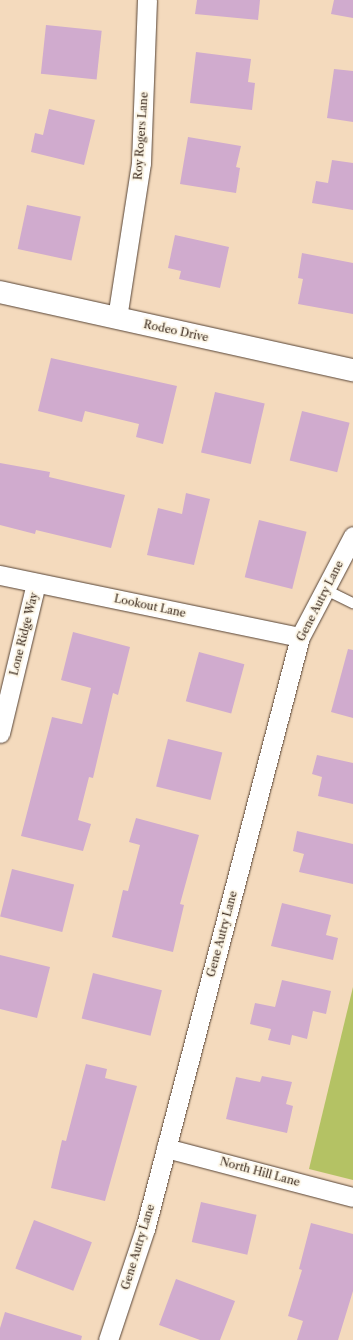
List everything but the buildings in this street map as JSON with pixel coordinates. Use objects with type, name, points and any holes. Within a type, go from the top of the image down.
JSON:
[{"type":"street","name":"Roy Rogers Lane","points":[[117,318],[142,163],[147,0]]},
{"type":"street","name":"Rodeo Drive","points":[[0,292],[353,370]]},
{"type":"street","name":"Gene Autry Lane","points":[[108,1340],[145,1229],[300,637],[353,536]]},
{"type":"street","name":"Lookout Lane","points":[[0,575],[300,637]]},
{"type":"street","name":"Lone Ridge Way","points":[[0,733],[36,582]]},
{"type":"street","name":"North Hill Lane","points":[[166,1148],[353,1197]]},
{"type":"lane","points":[[326,590],[353,604]]},
{"type":"green space","points":[[353,987],[353,1180],[309,1169]]}]
